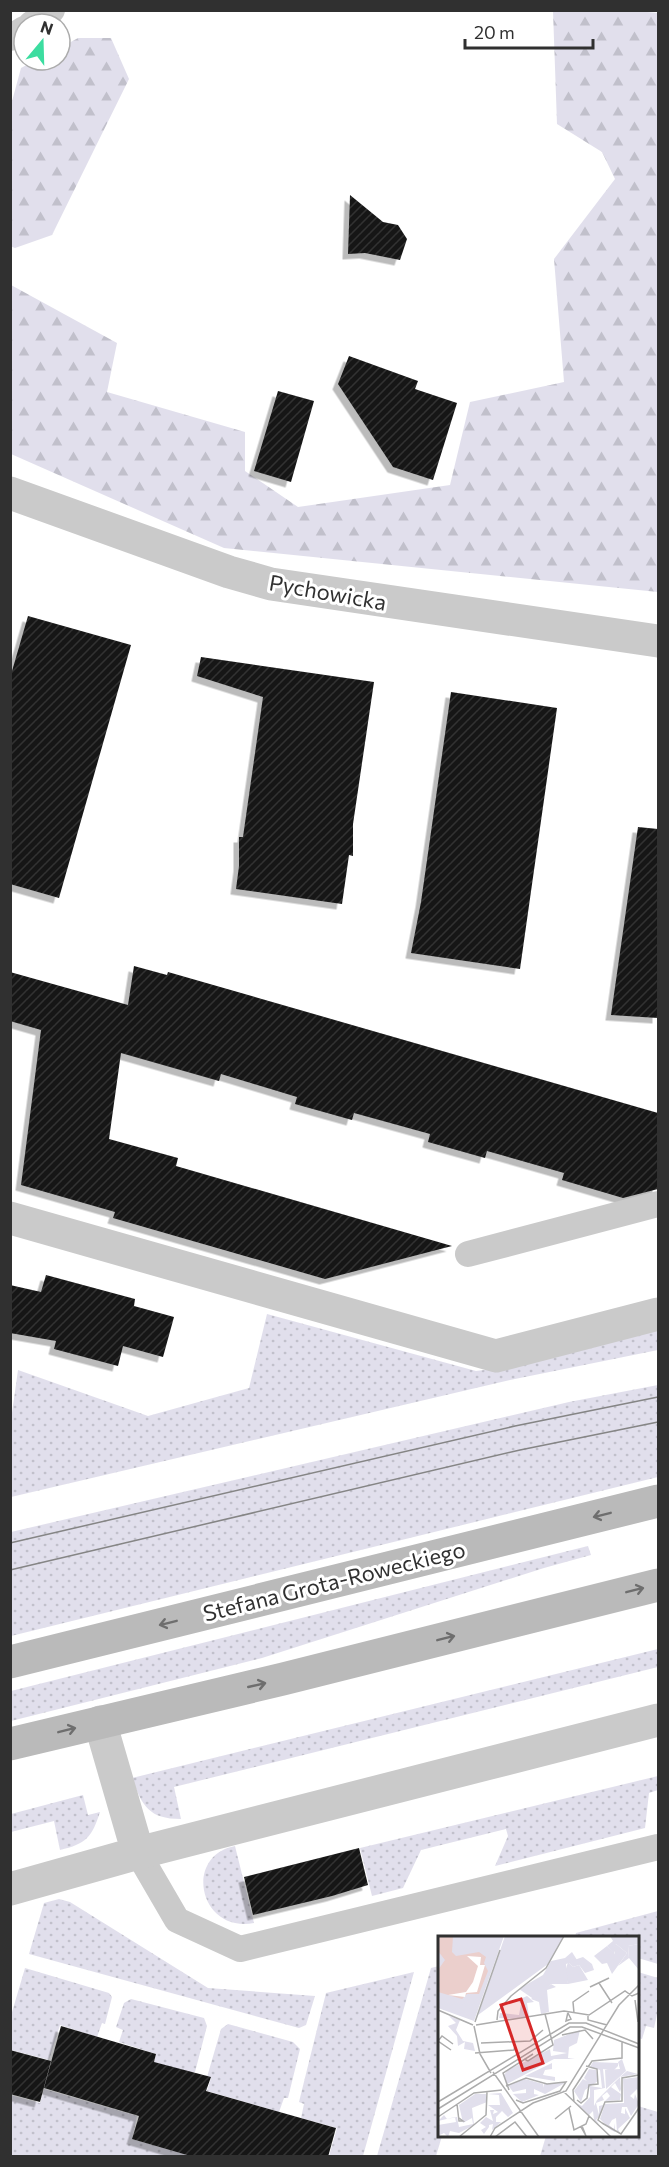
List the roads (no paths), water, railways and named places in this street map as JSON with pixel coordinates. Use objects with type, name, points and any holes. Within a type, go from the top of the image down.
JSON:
[{"type":"main road","name":"Stefana Grota-Roweckiego","points":[[10,1662],[658,1501]]},
{"type":"main road","points":[[10,1744],[283,1679],[658,1585]]},
{"type":"street","name":"Pychowicka","points":[[10,493],[229,572],[271,584],[658,641]]},
{"type":"street","points":[[10,1218],[496,1356],[658,1314]]},
{"type":"street","points":[[10,1889],[138,1853],[658,1720]]},
{"type":"street","points":[[100,1722],[138,1853]]},
{"type":"lane","points":[[468,1254],[658,1204]]},
{"type":"lane","points":[[138,1853],[177,1920],[240,1949],[658,1847]]},
{"type":"tram line","points":[[10,1543],[515,1426],[658,1397]]},
{"type":"tram line","points":[[10,1570],[520,1450],[658,1422]]}]
